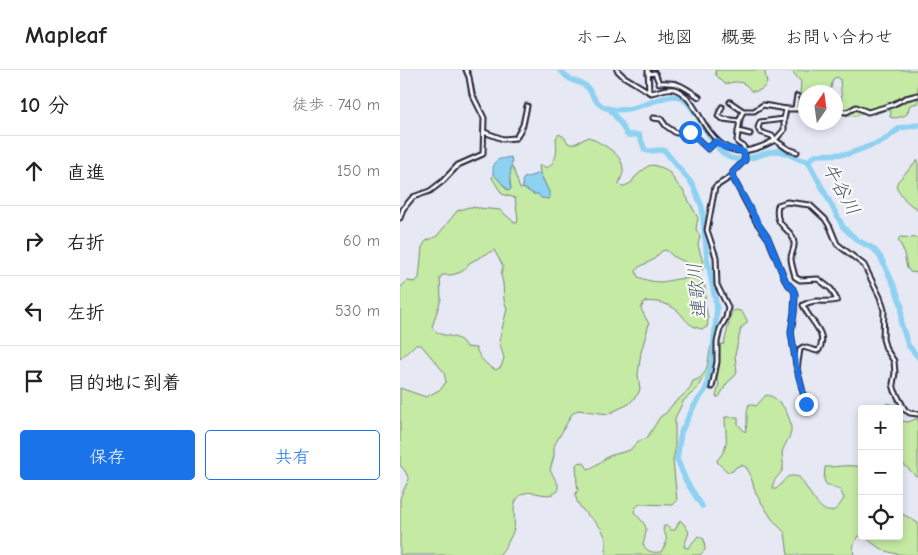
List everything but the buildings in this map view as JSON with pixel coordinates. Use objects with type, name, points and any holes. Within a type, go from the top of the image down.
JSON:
[{"type":"street","points":[[400,218],[403,209],[413,197],[434,189],[458,165],[482,155],[484,150],[483,116],[472,94],[466,70]]},
{"type":"street","points":[[617,70],[623,76],[649,92],[656,93],[668,88],[684,95],[715,142],[724,147],[744,152],[759,149],[775,140],[784,130],[786,109]]},
{"type":"street","points":[[649,92],[648,72],[655,73],[659,83],[670,82],[680,84],[700,97]]},
{"type":"street","points":[[843,112],[847,112],[856,107],[868,112],[892,106],[906,98],[918,95]]},
{"type":"street","points":[[795,108],[797,96]]},
{"type":"street","points":[[730,102],[743,111],[754,111],[762,105],[786,109],[798,108]]},
{"type":"street","points":[[484,132],[503,139],[516,138],[523,125],[527,106]]},
{"type":"street","points":[[722,107],[718,116],[723,119],[739,121]]},
{"type":"street","points":[[712,387],[717,362],[717,342],[728,308],[717,285],[716,257],[707,230],[715,187],[732,176],[733,172],[745,160],[744,147],[737,140],[739,121],[743,111]]},
{"type":"street","points":[[653,118],[661,119],[666,126],[676,133],[690,132],[708,149],[715,142]]},
{"type":"street","points":[[784,119],[760,122],[758,128],[760,132],[772,136],[788,149],[797,152]]},
{"type":"street","points":[[738,131],[750,134]]},
{"type":"street","points":[[732,176],[768,238],[786,282],[795,294],[791,332],[806,404]]},
{"type":"street","points":[[798,369],[800,349],[803,347],[816,351],[819,350],[823,339],[822,334],[804,305],[811,301],[832,302],[837,300],[831,289],[818,278],[800,280],[795,277],[791,257],[794,242],[778,221],[776,213],[778,205],[783,202],[810,206],[830,227],[837,244],[864,265],[880,297],[884,310],[883,339],[886,349],[894,361],[893,384],[895,391],[905,410],[918,414]]},
{"type":"green space","points":[[715,70],[768,70],[765,73],[767,83],[760,90],[751,91],[740,82],[725,84],[716,75]]},
{"type":"green space","points":[[768,70],[918,70],[918,103],[910,105],[907,114],[894,118],[890,117],[891,111],[889,109],[875,114],[864,112],[856,116],[849,116],[843,114],[843,85],[841,85],[840,79],[837,77],[833,79],[832,85],[801,85],[801,82],[792,71]]},
{"type":"green space","points":[[559,134],[569,144],[574,144],[589,137],[610,149],[622,163],[623,173],[619,184],[622,187],[631,183],[648,166],[653,165],[663,168],[670,173],[683,190],[698,218],[696,229],[700,236],[698,245],[704,266],[701,272],[696,271],[666,250],[662,251],[653,260],[639,267],[636,271],[638,277],[652,281],[661,282],[690,278],[701,281],[705,289],[707,327],[703,329],[693,326],[669,305],[659,302],[644,302],[641,309],[649,324],[641,352],[638,374],[640,389],[638,394],[629,404],[608,414],[578,410],[572,414],[554,446],[554,456],[550,470],[558,484],[558,491],[549,495],[530,492],[518,498],[514,506],[513,531],[506,546],[499,555],[400,555],[400,498],[409,479],[400,465],[400,388],[426,397],[441,389],[446,382],[444,372],[421,345],[415,345],[400,359],[400,288],[407,281],[415,282],[419,278],[422,247],[426,241],[437,236],[457,211],[469,207],[500,210],[517,223],[515,198],[502,194],[492,178],[493,174],[507,190],[511,189],[509,174],[511,168],[513,168],[520,189],[523,188],[534,194],[549,192],[540,173],[539,166],[547,168],[553,162],[556,151],[556,138]],"holes":[[[494,250],[503,266],[501,275],[507,309],[499,341],[504,358],[501,367],[496,370],[484,361],[476,348],[466,347],[459,339],[439,333],[432,327],[441,299],[440,278],[442,275],[450,275],[462,271],[469,263]]]},
{"type":"green space","points":[[918,160],[918,209],[905,200],[896,186],[898,181]]},
{"type":"green space","points":[[900,237],[918,238],[918,273],[910,272],[907,268],[903,249],[898,240]]},
{"type":"green space","points":[[732,311],[742,312],[747,323],[741,328],[735,355],[737,372],[735,376],[727,383],[719,397],[716,397],[719,384],[717,379],[712,377],[702,379],[697,389],[684,400],[675,418],[675,451],[673,460],[677,501],[673,505],[640,504],[634,512],[645,526],[646,533],[643,544],[648,550],[661,552],[666,541],[663,530],[664,526],[675,530],[680,520],[689,532],[684,547],[688,548],[698,536],[704,539],[705,550],[700,555],[606,555],[606,539],[604,534],[598,524],[584,512],[577,502],[575,495],[578,490],[576,465],[579,462],[584,463],[588,469],[609,456],[630,450],[637,442],[647,438],[660,417],[689,390],[693,381],[698,379],[705,371],[711,346],[724,344]]},
{"type":"green space","points":[[766,395],[771,396],[784,408],[791,425],[791,431],[782,453],[783,468],[773,483],[773,489],[776,489],[790,476],[799,477],[819,505],[825,510],[831,511],[837,508],[844,498],[840,490],[826,484],[824,480],[825,467],[858,466],[858,538],[853,550],[854,555],[788,555],[785,533],[772,519],[756,494],[746,467],[741,465],[728,472],[718,463],[717,460],[726,445],[725,417],[738,417],[738,424],[745,432],[749,404],[756,406]]},
{"type":"green space","points":[[896,399],[901,401],[901,405],[896,405]]},
{"type":"green space","points":[[918,418],[918,476],[903,464],[903,421],[908,422]]},
{"type":"green space","points":[[903,514],[918,523],[918,555],[889,552],[869,540],[903,540]]},
{"type":"water","points":[[511,157],[511,189],[509,191],[493,174],[493,169],[496,161]]},
{"type":"water","points":[[540,173],[549,192],[549,199],[541,198],[538,194],[523,188],[522,181],[524,178]]},
{"type":"waterway","points":[[560,70],[569,78],[586,86],[599,104],[612,109],[623,110],[665,97],[680,97],[691,107],[714,143],[727,156],[745,159],[780,151],[808,161]]},
{"type":"waterway","name":"連歌川","points":[[610,109],[627,135],[639,135],[645,150],[665,151],[693,185],[702,207],[707,258],[717,308],[712,362],[706,389],[694,406],[681,432],[677,459],[686,481],[702,506]]},
{"type":"waterway","points":[[808,161],[816,155],[848,154],[883,141],[900,128],[918,125]]},
{"type":"waterway","name":"牛谷川","points":[[808,161],[843,227],[857,240],[874,249],[881,258],[902,307],[901,323],[908,345],[918,357]]},
{"type":"route","points":[[690,132],[708,149],[716,141],[724,147],[744,152],[745,160],[733,172],[732,176],[768,238],[786,282],[795,294],[791,332],[796,365],[806,404]]}]
